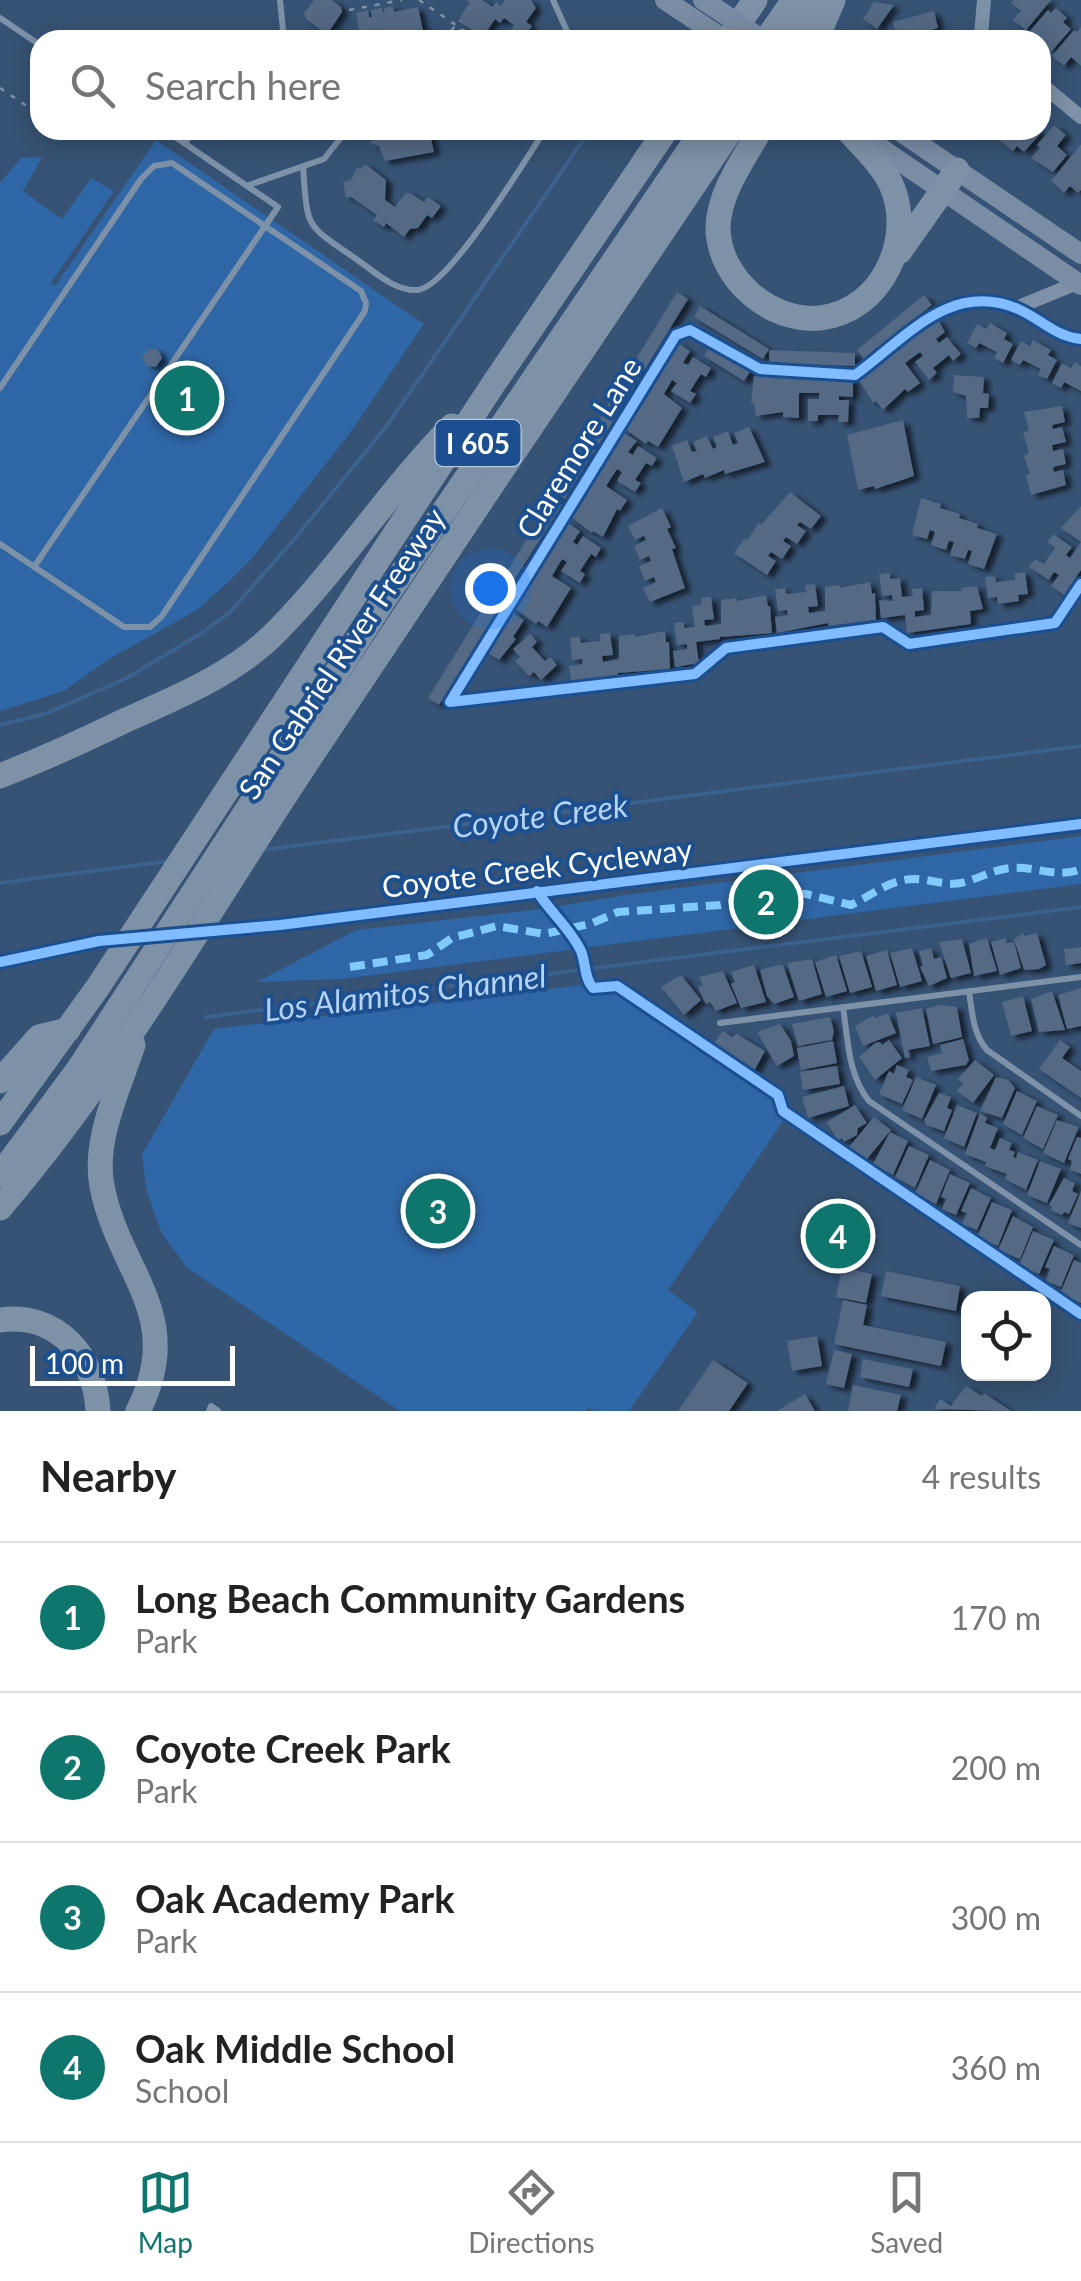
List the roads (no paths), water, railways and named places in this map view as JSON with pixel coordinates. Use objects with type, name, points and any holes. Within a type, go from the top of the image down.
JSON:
[{"type":"highway","points":[[733,30],[755,0]]},
{"type":"highway","points":[[759,30],[779,0]]},
{"type":"highway","points":[[772,30],[794,0]]},
{"type":"highway","points":[[798,30],[818,0]]},
{"type":"highway","points":[[820,30],[833,0]]},
{"type":"highway","name":"San Gabriel River Freeway","points":[[0,1123],[69,1028],[106,991],[264,759],[494,383],[659,140]]},
{"type":"highway","name":"I 605","points":[[0,1175],[78,1070],[162,944],[264,759],[683,140]]},
{"type":"highway","name":"I 605","points":[[264,759],[385,598],[696,140]]},
{"type":"highway","name":"San Gabriel River Freeway","points":[[0,1208],[78,1110],[142,1016],[311,755],[724,140]]},
{"type":"highway","points":[[755,140],[722,200],[718,228],[725,260],[740,284],[764,304],[793,316],[821,318],[846,310],[866,297],[880,283],[950,180]]},
{"type":"highway","points":[[859,140],[892,187],[900,226],[894,259]]},
{"type":"highway","points":[[0,776],[182,695],[253,652],[300,605],[418,460],[494,383]]},
{"type":"highway","points":[[138,1411],[156,1348],[152,1312],[108,1208],[100,1160],[108,1121],[142,1016]]},
{"type":"highway","points":[[0,1081],[40,1037],[69,1028]]},
{"type":"highway","points":[[0,1320],[27,1320],[68,1338],[91,1370],[98,1411]]},
{"type":"main road","points":[[665,0],[697,8],[744,30]]},
{"type":"main road","points":[[697,8],[717,30]]},
{"type":"main road","points":[[872,140],[1081,254]]},
{"type":"main road","points":[[908,140],[950,180],[1079,284]]},
{"type":"street","points":[[984,0],[984,30]]},
{"type":"street","points":[[1051,92],[1081,117]]},
{"type":"street","points":[[1016,308],[1079,284]]},
{"type":"street","name":"Claremore Lane","points":[[1081,340],[1066,338],[1016,308],[970,300],[950,305],[854,376],[760,369],[690,330],[676,335],[450,702],[695,674],[726,648],[884,627],[908,644],[1054,623],[1081,584]]},
{"type":"lane","points":[[280,0],[283,30]]},
{"type":"lane","points":[[553,0],[566,30]]},
{"type":"lane","points":[[0,18],[30,38]]},
{"type":"lane","points":[[34,567],[278,207],[180,140]]},
{"type":"lane","points":[[248,186],[324,159],[339,140]]},
{"type":"lane","points":[[303,167],[306,216],[316,231],[389,281],[405,289],[421,290],[436,283],[454,263],[538,140]]},
{"type":"lane","points":[[0,388],[141,179],[154,166],[172,163],[361,291],[365,311],[162,616],[150,627],[124,627],[0,544]]},
{"type":"lane","points":[[720,1023],[1081,977]]},
{"type":"lane","points":[[969,992],[975,1027],[988,1050],[1081,1116]]},
{"type":"lane","points":[[843,1007],[853,1072],[869,1101],[1081,1245]]},
{"type":"waterway","points":[[0,725],[45,714],[125,679],[231,611],[389,423],[583,140]]},
{"type":"waterway","name":"Coyote Creek","points":[[262,850],[1081,746]]},
{"type":"waterway","name":"Coyote Creek","points":[[0,883],[169,861]]},
{"type":"waterway","name":"Los Alamitos Channel","points":[[206,1017],[1081,907]]},
{"type":"place","name":"Long Beach Community Gardens","points":[[187,398]]},
{"type":"place","name":"Coyote Creek Park","points":[[766,902]]},
{"type":"place","name":"Oak Academy Park","points":[[438,1211]]},
{"type":"place","name":"Oak Middle School","points":[[838,1236]]}]
